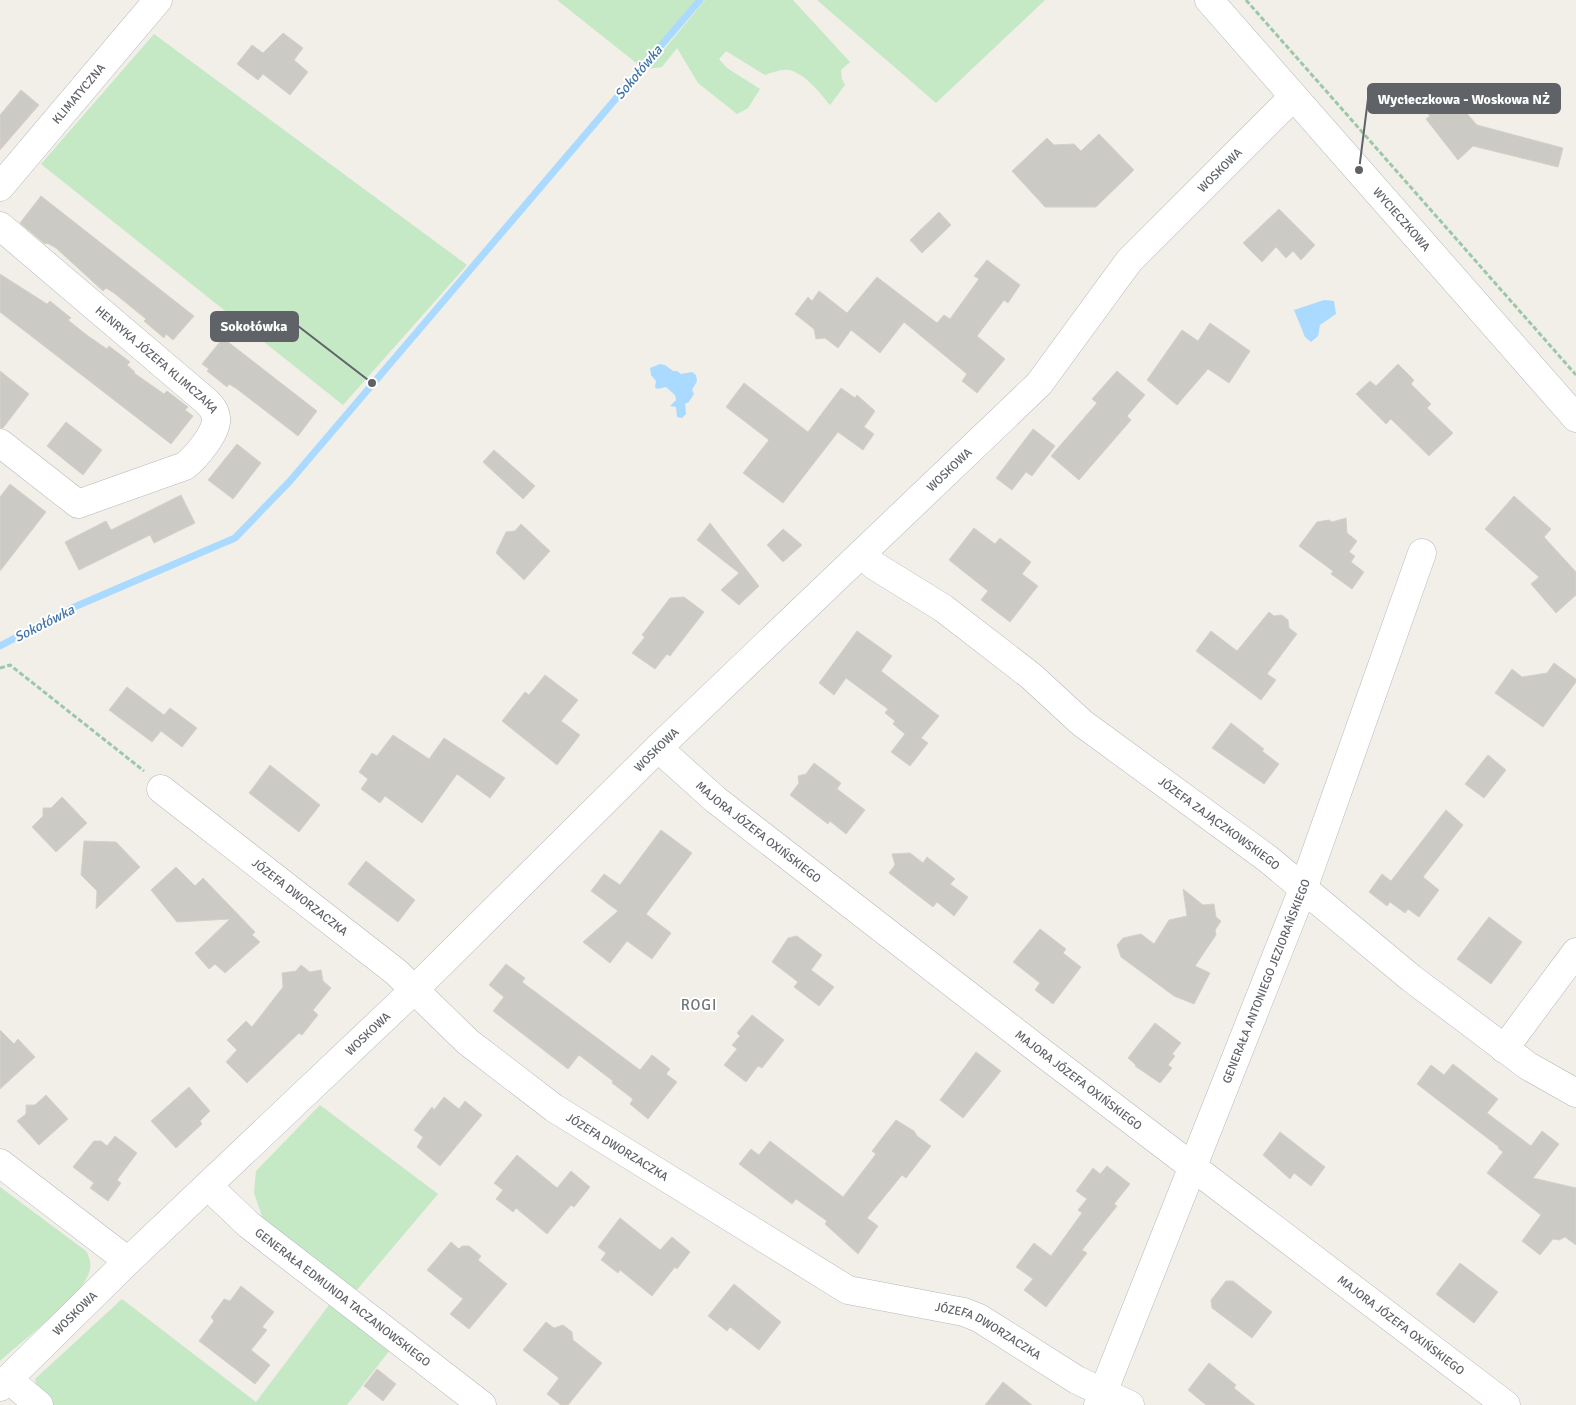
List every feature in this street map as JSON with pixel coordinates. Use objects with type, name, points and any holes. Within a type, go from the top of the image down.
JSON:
[{"type":"street","name":"KLIMATYCZNA","points":[[0,187],[158,0]]},
{"type":"street","name":"WYCIECZKOWA","points":[[1209,0],[1576,418]]},
{"type":"street","name":"WOSKOWA","points":[[4,1383],[128,1261],[414,990],[658,748],[1039,384],[1129,261],[1293,96]]},
{"type":"street","name":"HENRYKA JÓZEFA KLIMCZAKA","points":[[0,226],[206,401],[213,409],[216,420],[210,435],[193,460],[185,466],[78,504],[0,443]]},
{"type":"street","name":"GENERAŁA ANTONIEGO JEZIORAŃSKIEGO","points":[[1101,1399],[1303,889],[1422,553]]},
{"type":"street","name":"JÓZEFA ZAJĄCZKOWSKIEGO","points":[[861,554],[875,566],[942,608],[1030,676],[1082,723],[1268,859],[1410,978],[1504,1049],[1541,1074],[1576,1093]]},
{"type":"street","name":"MAJORA JÓZEFA OXIŃSKIEGO","points":[[658,748],[716,800],[1194,1168],[1506,1405]]},
{"type":"street","name":"JÓZEFA DWORZACZKA","points":[[161,789],[396,972],[494,1064],[554,1108],[830,1280],[855,1292],[964,1312],[979,1318],[1101,1399],[1130,1405]]},
{"type":"street","points":[[1504,1049],[1576,952]]},
{"type":"street","points":[[0,1163],[128,1261]]},
{"type":"street","name":"GENERAŁA EDMUNDA TACZANOWSKIEGO","points":[[208,1186],[249,1225],[482,1405]]},
{"type":"street","points":[[4,1383],[39,1405]]},
{"type":"path","points":[[1246,0],[1576,375]]},
{"type":"path","points":[[0,668],[10,665],[147,774],[161,789]]},
{"type":"green space","points":[[557,0],[697,0],[640,66]]},
{"type":"green space","points":[[705,0],[793,0],[850,62],[841,70],[845,85],[830,105],[800,75],[785,70],[765,75],[726,51],[719,59],[727,68],[760,89],[748,108],[737,114],[698,83],[677,48],[662,67],[648,69]]},
{"type":"green space","points":[[817,0],[1045,0],[936,103]]},
{"type":"green space","points":[[154,34],[467,265],[343,405],[41,164]]},
{"type":"green space","points":[[320,1105],[438,1194],[356,1291],[265,1225],[254,1193],[256,1171]]},
{"type":"green space","points":[[0,1187],[86,1251],[90,1270],[84,1283],[75,1294],[0,1361]]},
{"type":"green space","points":[[122,1299],[256,1402],[329,1305],[390,1350],[347,1405],[54,1405],[37,1388],[35,1379]]},
{"type":"water","points":[[1324,300],[1334,301],[1336,314],[1320,325],[1318,336],[1311,342],[1305,337],[1294,310]]},
{"type":"water","points":[[660,364],[681,374],[692,372],[696,375],[697,381],[692,390],[694,394],[688,403],[685,403],[686,414],[682,418],[677,417],[676,407],[670,406],[676,400],[675,395],[666,387],[657,389],[655,387],[656,381],[651,375],[650,368]]},
{"type":"building","points":[[283,33],[303,48],[294,60],[308,72],[290,95],[263,74],[258,80],[237,64],[252,45],[263,53]]},
{"type":"building","points":[[21,90],[39,105],[0,150],[0,115]]},
{"type":"building","points":[[1436,94],[1444,104],[1452,97],[1477,125],[1563,148],[1558,167],[1473,146],[1458,160],[1426,119],[1430,116],[1422,107]]},
{"type":"building","points":[[1099,134],[1134,170],[1096,207],[1045,207],[1012,171],[1047,138],[1054,145],[1074,144],[1081,151]]},
{"type":"building","points":[[41,196],[194,316],[173,340],[166,334],[164,338],[144,321],[146,319],[114,293],[106,288],[103,291],[56,248],[47,243],[45,244],[20,223]]},
{"type":"building","points":[[1279,209],[1315,245],[1301,260],[1293,251],[1286,258],[1276,247],[1262,262],[1243,243]]},
{"type":"building","points":[[939,212],[951,225],[922,253],[910,240]]},
{"type":"building","points":[[987,260],[1020,285],[1008,303],[1004,300],[977,336],[1005,359],[977,393],[962,381],[967,374],[904,322],[880,353],[851,330],[838,348],[825,338],[816,339],[814,329],[795,314],[808,297],[812,301],[819,291],[847,313],[877,277],[937,323],[944,315],[950,319],[979,279],[974,276]]},
{"type":"building","points":[[0,274],[47,304],[50,301],[71,318],[68,320],[88,336],[107,349],[109,346],[130,362],[127,365],[134,373],[164,394],[167,391],[188,407],[185,410],[193,416],[171,444],[0,312]]},
{"type":"building","points":[[1210,323],[1250,351],[1229,383],[1208,369],[1177,405],[1147,380],[1182,330],[1198,341]]},
{"type":"building","points":[[223,338],[317,411],[298,436],[237,389],[229,384],[227,387],[207,371],[209,369],[202,364]]},
{"type":"building","points":[[1398,364],[1414,380],[1411,384],[1431,404],[1427,408],[1453,433],[1429,456],[1391,419],[1386,424],[1356,394],[1370,381],[1376,386]]},
{"type":"building","points":[[0,371],[29,394],[3,428],[0,428]]},
{"type":"building","points":[[1117,371],[1145,395],[1127,416],[1131,420],[1079,480],[1051,456],[1097,403],[1092,399]]},
{"type":"building","points":[[744,383],[808,432],[841,388],[855,398],[857,395],[875,411],[864,427],[874,434],[863,450],[838,432],[783,503],[743,473],[769,440],[726,407]]},
{"type":"building","points":[[66,422],[102,450],[83,475],[47,446]]},
{"type":"building","points":[[1033,429],[1055,446],[1032,476],[1026,472],[1012,490],[996,478]]},
{"type":"building","points":[[237,444],[261,463],[233,499],[208,480]]},
{"type":"building","points":[[494,450],[535,486],[523,499],[483,462]]},
{"type":"building","points":[[10,484],[46,512],[0,571],[0,497]]},
{"type":"building","points":[[181,495],[195,523],[154,543],[150,535],[79,570],[65,542],[106,521],[111,530]]},
{"type":"building","points":[[1514,496],[1551,529],[1544,537],[1576,572],[1576,595],[1556,613],[1531,584],[1539,577],[1485,529]]},
{"type":"building","points":[[1346,518],[1347,533],[1357,541],[1349,552],[1355,556],[1351,562],[1364,572],[1352,589],[1331,574],[1333,571],[1299,546],[1317,522],[1329,520],[1332,522]]},
{"type":"building","points":[[710,523],[759,586],[739,605],[721,590],[739,573],[697,540]]},
{"type":"building","points":[[521,524],[550,551],[524,580],[496,553],[506,532],[515,531]]},
{"type":"building","points":[[974,528],[995,544],[1000,538],[1031,562],[1022,574],[1038,586],[1010,622],[981,600],[988,591],[949,560]]},
{"type":"building","points":[[783,529],[802,545],[783,562],[767,545]]},
{"type":"building","points":[[684,597],[704,612],[670,656],[667,654],[655,669],[632,653],[645,637],[642,635],[670,598]]},
{"type":"building","points":[[1269,612],[1274,616],[1282,615],[1288,620],[1289,628],[1297,634],[1267,674],[1276,680],[1261,700],[1196,651],[1211,631],[1237,651]]},
{"type":"building","points":[[857,631],[892,656],[881,671],[939,716],[921,738],[928,743],[910,766],[891,752],[905,734],[893,724],[895,721],[885,713],[888,709],[846,678],[834,695],[819,683]]},
{"type":"building","points":[[1554,663],[1576,679],[1576,682],[1543,727],[1495,693],[1512,669],[1522,677],[1547,673]]},
{"type":"building","points":[[545,675],[578,700],[561,721],[580,735],[557,765],[502,721],[525,692],[529,695]]},
{"type":"building","points":[[127,687],[164,715],[170,708],[197,728],[182,747],[161,731],[152,742],[109,710]]},
{"type":"building","points":[[1231,723],[1264,749],[1262,751],[1279,764],[1264,784],[1212,748]]},
{"type":"building","points":[[393,735],[429,759],[444,738],[505,778],[490,798],[457,774],[422,823],[385,796],[380,803],[361,789],[368,779],[359,772],[372,753],[377,756]]},
{"type":"building","points":[[1488,755],[1506,770],[1484,798],[1465,784]]},
{"type":"building","points":[[814,763],[841,783],[837,789],[865,810],[846,834],[830,821],[828,824],[790,795],[799,783],[798,776],[806,774]]},
{"type":"building","points":[[270,765],[320,805],[299,832],[249,793]]},
{"type":"building","points":[[62,797],[87,823],[56,852],[32,827],[43,816],[43,808],[51,808]]},
{"type":"building","points":[[1446,810],[1463,825],[1423,877],[1439,890],[1419,917],[1408,909],[1405,913],[1390,902],[1387,906],[1369,892],[1382,874],[1391,881]]},
{"type":"building","points":[[661,830],[692,853],[646,914],[671,933],[652,959],[627,941],[610,963],[583,942],[618,911],[591,891],[604,874],[620,885]]},
{"type":"building","points":[[84,841],[116,842],[140,867],[96,909],[97,891],[81,875]]},
{"type":"building","points":[[910,853],[923,863],[927,857],[955,879],[950,884],[968,897],[954,916],[937,902],[933,907],[889,873],[895,865],[892,854]]},
{"type":"building","points":[[366,861],[415,900],[398,922],[348,884]]},
{"type":"building","points":[[176,867],[195,886],[203,878],[255,932],[252,935],[260,942],[225,973],[215,964],[209,969],[195,953],[230,919],[177,922],[151,890]]},
{"type":"building","points":[[1183,889],[1203,905],[1214,904],[1216,917],[1221,921],[1215,930],[1216,935],[1195,966],[1210,973],[1194,1004],[1174,996],[1121,957],[1117,945],[1123,938],[1141,934],[1154,944],[1169,920],[1187,916]]},
{"type":"building","points":[[1489,917],[1522,942],[1491,984],[1457,959]]},
{"type":"building","points":[[1040,929],[1066,949],[1063,953],[1081,967],[1053,1004],[1035,990],[1040,983],[1013,962]]},
{"type":"building","points":[[797,936],[822,955],[811,970],[834,987],[819,1006],[794,987],[798,982],[772,962],[788,938]]},
{"type":"building","points":[[506,964],[525,978],[522,982],[640,1070],[652,1055],[670,1069],[666,1074],[677,1082],[648,1119],[630,1104],[633,1099],[579,1055],[568,1069],[493,1011],[504,997],[489,985]]},
{"type":"building","points":[[301,965],[310,972],[321,970],[323,981],[331,988],[313,1010],[318,1015],[302,1035],[299,1033],[247,1083],[226,1062],[237,1050],[227,1040],[246,1021],[252,1027],[283,987],[282,973],[296,971]]},
{"type":"building","points":[[752,1015],[784,1040],[762,1068],[758,1066],[746,1082],[724,1065],[737,1049],[732,1045],[740,1036],[737,1033]]},
{"type":"building","points":[[1155,1023],[1181,1043],[1172,1054],[1175,1056],[1168,1065],[1172,1068],[1160,1083],[1135,1066],[1128,1058]]},
{"type":"building","points":[[0,1030],[14,1044],[18,1039],[35,1057],[0,1089]]},
{"type":"building","points":[[976,1052],[1001,1071],[963,1118],[940,1100]]},
{"type":"building","points":[[1453,1064],[1498,1099],[1487,1113],[1531,1146],[1542,1131],[1559,1144],[1533,1178],[1576,1188],[1576,1245],[1565,1237],[1559,1240],[1553,1239],[1540,1255],[1522,1241],[1541,1215],[1487,1173],[1503,1152],[1417,1084],[1431,1065],[1444,1075]]},
{"type":"building","points":[[189,1087],[210,1111],[200,1121],[202,1124],[176,1148],[151,1121]]},
{"type":"building","points":[[46,1095],[68,1119],[39,1145],[17,1121],[26,1114],[26,1105],[35,1105]]},
{"type":"building","points":[[444,1097],[459,1109],[465,1101],[482,1115],[440,1166],[417,1147],[423,1137],[414,1130],[432,1107],[434,1110]]},
{"type":"building","points":[[896,1120],[914,1131],[917,1136],[931,1146],[906,1178],[902,1175],[867,1218],[878,1226],[858,1254],[825,1224],[827,1221],[796,1199],[792,1204],[739,1164],[751,1149],[759,1155],[770,1141],[843,1197],[876,1154],[872,1151]]},
{"type":"building","points":[[1280,1132],[1325,1167],[1311,1186],[1294,1173],[1290,1179],[1263,1155]]},
{"type":"building","points":[[115,1136],[137,1153],[117,1180],[121,1183],[108,1201],[90,1188],[94,1183],[73,1167],[94,1141],[101,1141],[107,1146]]},
{"type":"building","points":[[517,1155],[557,1188],[571,1171],[590,1187],[574,1207],[571,1205],[547,1234],[516,1208],[513,1212],[496,1199],[503,1190],[494,1183]]},
{"type":"building","points":[[1107,1166],[1130,1184],[1114,1204],[1117,1206],[1082,1250],[1087,1253],[1046,1307],[1024,1290],[1033,1279],[1016,1267],[1034,1243],[1051,1256],[1082,1213],[1078,1210],[1087,1199],[1076,1191],[1093,1168],[1100,1174]]},
{"type":"building","points":[[620,1218],[660,1250],[672,1237],[690,1252],[677,1269],[675,1267],[652,1296],[620,1270],[618,1273],[601,1260],[606,1253],[598,1247]]},
{"type":"building","points":[[451,1242],[459,1249],[462,1246],[469,1246],[481,1256],[478,1260],[507,1284],[469,1329],[450,1314],[463,1299],[427,1270]]},
{"type":"building","points":[[1460,1263],[1498,1292],[1474,1323],[1436,1294]]},
{"type":"building","points":[[1226,1281],[1233,1281],[1272,1312],[1252,1338],[1212,1308],[1211,1300]]},
{"type":"building","points":[[734,1284],[781,1322],[759,1350],[730,1327],[727,1331],[708,1316]]},
{"type":"building","points":[[241,1286],[274,1312],[262,1327],[267,1330],[251,1350],[270,1365],[255,1384],[199,1341],[214,1321],[211,1317],[224,1299],[230,1301]]},
{"type":"building","points":[[546,1322],[554,1328],[563,1325],[572,1332],[573,1340],[602,1363],[568,1405],[561,1405],[547,1394],[559,1378],[523,1350]]},
{"type":"building","points":[[1209,1363],[1236,1385],[1234,1388],[1255,1405],[1206,1405],[1188,1390]]},
{"type":"building","points":[[377,1369],[396,1384],[383,1401],[364,1386]]},
{"type":"building","points":[[1003,1382],[1032,1405],[985,1405]]},
{"type":"waterway","name":"Sokołówka","points":[[0,646],[72,608],[235,538],[290,481],[700,0]]},
{"type":"place","name":"Wycieczkowa - Woskowa NŻ","points":[[1359,170]]},
{"type":"place","name":"Sokołówka","points":[[372,383]]},
{"type":"district","name":"ROGI","points":[[699,1005]]}]
